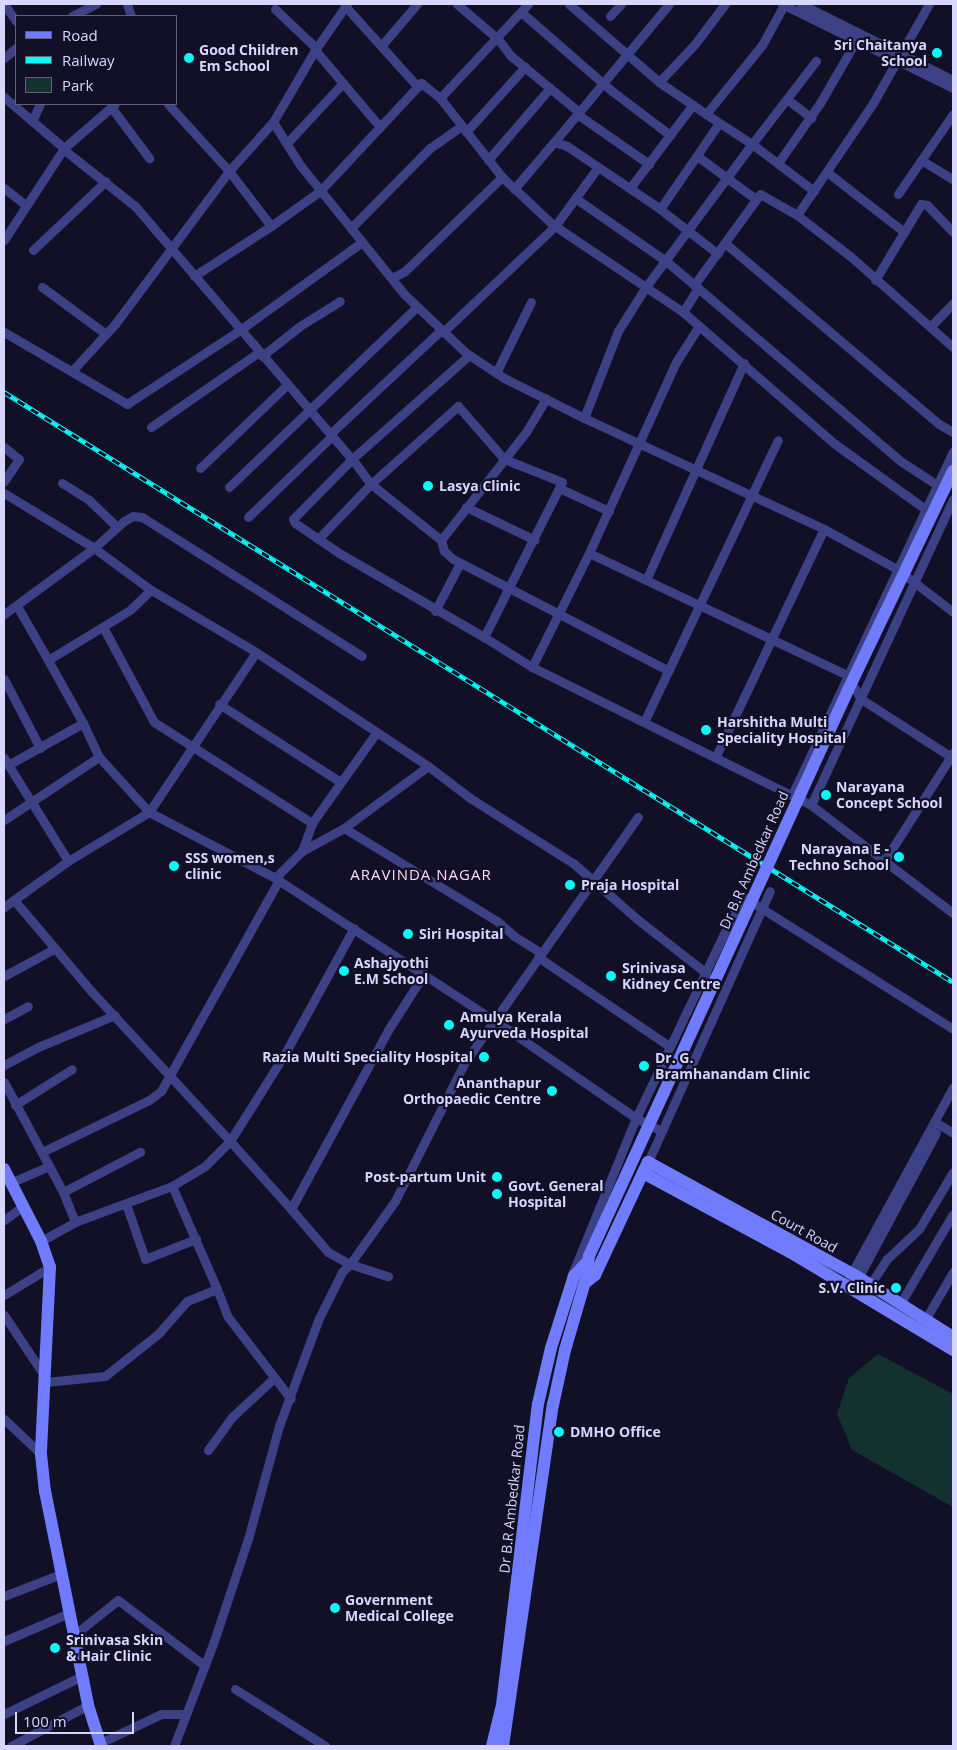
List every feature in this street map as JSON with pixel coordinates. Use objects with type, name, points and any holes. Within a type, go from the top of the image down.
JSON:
[{"type":"street","points":[[4,4],[15,20]]},
{"type":"street","points":[[74,15],[96,4]]},
{"type":"street","points":[[382,45],[416,4]]},
{"type":"street","points":[[457,4],[578,113],[649,164]]},
{"type":"street","points":[[466,11],[474,4]]},
{"type":"street","points":[[440,98],[498,39],[528,4]]},
{"type":"street","points":[[569,4],[659,82],[752,144],[814,191]]},
{"type":"street","points":[[610,16],[621,4]]},
{"type":"street","points":[[514,189],[668,4]]},
{"type":"street","points":[[659,82],[694,45],[725,4]]},
{"type":"street","points":[[706,114],[762,45],[783,4],[813,10],[857,39],[953,80]]},
{"type":"street","points":[[801,4],[900,56],[953,88]]},
{"type":"street","points":[[797,215],[828,172],[900,56],[929,4]]},
{"type":"street","points":[[72,371],[106,334],[229,171],[274,122],[316,49],[346,5],[418,87]]},
{"type":"street","points":[[274,9],[316,49],[380,126]]},
{"type":"street","points":[[521,12],[603,83],[670,135]]},
{"type":"street","points":[[778,163],[810,118],[857,39]]},
{"type":"street","points":[[4,58],[15,49]]},
{"type":"street","points":[[584,418],[618,331],[645,288],[726,178],[816,62]]},
{"type":"street","points":[[351,228],[430,148],[464,129],[525,67]]},
{"type":"street","points":[[286,143],[343,83]]},
{"type":"street","points":[[194,276],[271,226],[320,191],[421,83],[440,98],[502,177],[555,226],[601,254],[645,288],[683,312],[835,444],[925,509]]},
{"type":"street","points":[[488,160],[550,88]]},
{"type":"street","points":[[4,98],[64,149],[130,200],[260,354],[352,459],[371,484],[441,540],[444,551],[460,563],[558,616],[669,671]]},
{"type":"street","points":[[787,99],[810,118]]},
{"type":"street","points":[[32,121],[40,105]]},
{"type":"street","points":[[169,105],[229,171],[271,226]]},
{"type":"street","points":[[630,188],[693,105]]},
{"type":"street","points":[[4,240],[64,149],[113,106],[149,158]]},
{"type":"street","points":[[898,194],[953,114]]},
{"type":"street","points":[[274,122],[286,143],[320,191],[392,278],[417,307],[469,355],[496,373],[584,418],[697,469],[824,530],[897,569],[953,612]]},
{"type":"street","points":[[660,209],[719,123]]},
{"type":"street","points":[[554,142],[630,188],[689,230],[718,254]]},
{"type":"street","points":[[697,156],[756,199]]},
{"type":"street","points":[[922,160],[953,178]]},
{"type":"street","points":[[248,517],[331,435],[555,226],[598,167]]},
{"type":"street","points":[[828,172],[904,232]]},
{"type":"street","points":[[392,278],[406,270],[502,177]]},
{"type":"street","points":[[33,250],[106,181]]},
{"type":"street","points":[[4,188],[26,205]]},
{"type":"street","points":[[683,312],[696,287],[760,194],[797,215],[953,347]]},
{"type":"street","points":[[575,198],[666,261],[902,462],[937,486]]},
{"type":"street","points":[[875,280],[923,204],[953,232]]},
{"type":"street","points":[[4,332],[127,404],[240,330],[362,242]]},
{"type":"street","points":[[726,244],[939,424],[953,432]]},
{"type":"street","points":[[42,287],[106,334]]},
{"type":"street","points":[[152,427],[300,326],[340,301]]},
{"type":"street","points":[[496,373],[531,302]]},
{"type":"street","points":[[930,327],[953,303]]},
{"type":"street","points":[[229,487],[417,307]]},
{"type":"street","points":[[532,668],[590,553],[676,362],[699,326]]},
{"type":"street","points":[[469,355],[352,459],[293,519],[295,523],[435,611],[484,637],[532,668],[716,756],[811,805],[952,909]]},
{"type":"street","points":[[646,580],[744,363]]},
{"type":"street","points":[[200,468],[287,385]]},
{"type":"street","points":[[441,540],[504,459],[546,399]]},
{"type":"street","points":[[318,539],[371,484],[458,406],[504,459],[562,482],[510,590],[484,637]]},
{"type":"street","points":[[644,722],[701,605],[750,495],[778,440]]},
{"type":"street","points":[[4,446],[19,459],[4,481]]},
{"type":"street","points":[[792,795],[953,452]]},
{"type":"street","name":"Dr B.R Ambedkar Road","points":[[492,1746],[502,1705],[538,1404],[551,1348],[588,1260],[848,690],[953,471]]},
{"type":"street","points":[[62,483],[89,500],[116,527]]},
{"type":"street","points":[[559,488],[609,511]]},
{"type":"street","points":[[4,493],[94,548],[152,590],[256,652],[428,766],[478,803],[573,863],[706,973]]},
{"type":"street","points":[[811,805],[953,499]]},
{"type":"street","points":[[466,507],[535,540]]},
{"type":"street","points":[[4,614],[94,548],[116,527],[133,516],[146,519],[362,656]]},
{"type":"street","points":[[944,517],[953,521]]},
{"type":"street","points":[[716,756],[824,530]]},
{"type":"street","points":[[590,553],[847,675],[861,699],[953,756],[885,860]]},
{"type":"street","points":[[435,611],[460,563]]},
{"type":"street","points":[[48,660],[130,610],[152,590]]},
{"type":"street","points":[[17,606],[83,723],[99,757],[150,812],[277,879],[494,1020],[636,1118],[662,1131]]},
{"type":"street","points":[[103,626],[148,715],[190,747],[312,822]]},
{"type":"street","points":[[4,907],[68,861],[150,812],[190,747],[256,652]]},
{"type":"street","points":[[4,679],[40,748]]},
{"type":"street","points":[[219,704],[339,781]]},
{"type":"street","points":[[68,861],[6,761],[40,748],[83,723]]},
{"type":"street","points":[[42,1152],[149,1100],[161,1091],[277,879],[302,850],[312,822],[339,781],[376,733]]},
{"type":"street","points":[[4,820],[29,800],[99,757]]},
{"type":"street","points":[[302,850],[344,828],[428,766]]},
{"type":"street","points":[[174,1746],[205,1666],[248,1539],[279,1426],[319,1318],[342,1272],[350,1264],[396,1201],[444,1100],[494,1020],[638,816]]},
{"type":"street","points":[[344,828],[497,921],[540,955],[669,1046]]},
{"type":"street","points":[[770,891],[762,907],[646,1167],[595,1275],[579,1281],[571,1276],[578,1254],[636,1118],[742,896],[762,907],[953,1029]]},
{"type":"street","points":[[14,900],[54,949],[230,1141],[328,1252],[350,1264],[388,1276]]},
{"type":"street","points":[[41,1241],[75,1222],[172,1186],[205,1166],[230,1141],[283,1057],[354,928]]},
{"type":"street","points":[[4,976],[54,949]]},
{"type":"street","points":[[291,1209],[388,1030],[424,974]]},
{"type":"street","points":[[4,1019],[28,1006]]},
{"type":"street","points":[[4,1065],[38,1047],[115,1015]]},
{"type":"street","points":[[15,1105],[72,1070]]},
{"type":"street","points":[[4,1082],[63,1192],[75,1222]]},
{"type":"street","points":[[852,1281],[937,1124],[953,1087]]},
{"type":"street","points":[[937,1124],[953,1100]]},
{"type":"street","points":[[937,1124],[953,1133]]},
{"type":"street","points":[[63,1192],[140,1152]]},
{"type":"street","points":[[49,1166],[6,1175],[41,1241],[50,1267],[41,1454],[61,1574],[88,1705],[101,1745],[161,1714],[186,1714]]},
{"type":"street","name":"Court Road","points":[[646,1167],[852,1281],[953,1350]]},
{"type":"street","points":[[870,1285],[887,1258],[919,1229],[953,1172]]},
{"type":"street","points":[[172,1186],[228,1317],[290,1399]]},
{"type":"street","points":[[126,1204],[144,1259],[196,1239]]},
{"type":"street","points":[[4,1220],[23,1206]]},
{"type":"street","points":[[900,1304],[953,1214]]},
{"type":"street","points":[[4,1295],[50,1267]]},
{"type":"street","points":[[925,1320],[953,1272]]},
{"type":"street","name":"Dr B.R Ambedkar Road","points":[[503,1746],[553,1405],[579,1281]]},
{"type":"street","name":"Court Road","points":[[852,1281],[870,1285],[925,1320],[953,1335]]},
{"type":"street","points":[[46,1380],[105,1376],[158,1334],[187,1301],[217,1289]]},
{"type":"street","points":[[4,1315],[46,1380]]},
{"type":"street","points":[[208,1450],[232,1417],[274,1378]]},
{"type":"street","points":[[4,1419],[41,1454]]},
{"type":"street","points":[[4,1596],[61,1574]]},
{"type":"street","points":[[74,1635],[118,1600],[205,1666]]},
{"type":"street","points":[[4,1641],[69,1613]]},
{"type":"street","points":[[4,1714],[82,1676]]},
{"type":"street","points":[[235,1689],[325,1746]]},
{"type":"street","points":[[11,1746],[88,1705]]},
{"type":"green space","points":[[878,1354],[953,1394],[953,1507],[852,1450],[837,1414],[849,1378]]},
{"type":"railway","points":[[4,392],[953,982]]},
{"type":"place","name":"Sri Chaitanya School","points":[[937,53]]},
{"type":"place","name":"Good Children Em School","points":[[189,58]]},
{"type":"place","name":"Lasya Clinic","points":[[428,486]]},
{"type":"place","name":"Harshitha Multi Speciality Hospital","points":[[706,730]]},
{"type":"place","name":"Narayana Concept School","points":[[826,795]]},
{"type":"place","name":"Narayana E - Techno School","points":[[899,857]]},
{"type":"place","name":"SSS women,s clinic","points":[[174,866]]},
{"type":"place","name":"Praja Hospital","points":[[570,885]]},
{"type":"place","name":"Siri Hospital","points":[[408,934]]},
{"type":"place","name":"Ashajyothi E.M School","points":[[344,971]]},
{"type":"place","name":"Srinivasa Kidney Centre","points":[[611,976]]},
{"type":"place","name":"Amulya Kerala Ayurveda Hospital","points":[[449,1025]]},
{"type":"place","name":"Razia Multi Speciality Hospital","points":[[484,1057]]},
{"type":"place","name":"Dr. G. Bramhanandam Clinic","points":[[644,1066]]},
{"type":"place","name":"Ananthapur Orthopaedic Centre","points":[[552,1091]]},
{"type":"place","name":"Post-partum Unit","points":[[497,1177]]},
{"type":"place","name":"Govt. General Hospital","points":[[497,1194]]},
{"type":"place","name":"S.V. Clinic","points":[[896,1288]]},
{"type":"place","name":"DMHO Office","points":[[559,1432]]},
{"type":"place","name":"Government Medical College","points":[[335,1608]]},
{"type":"place","name":"Srinivasa Skin & Hair Clinic","points":[[55,1648]]},
{"type":"district","name":"ARAVINDA NAGAR","points":[[421,875]]}]
